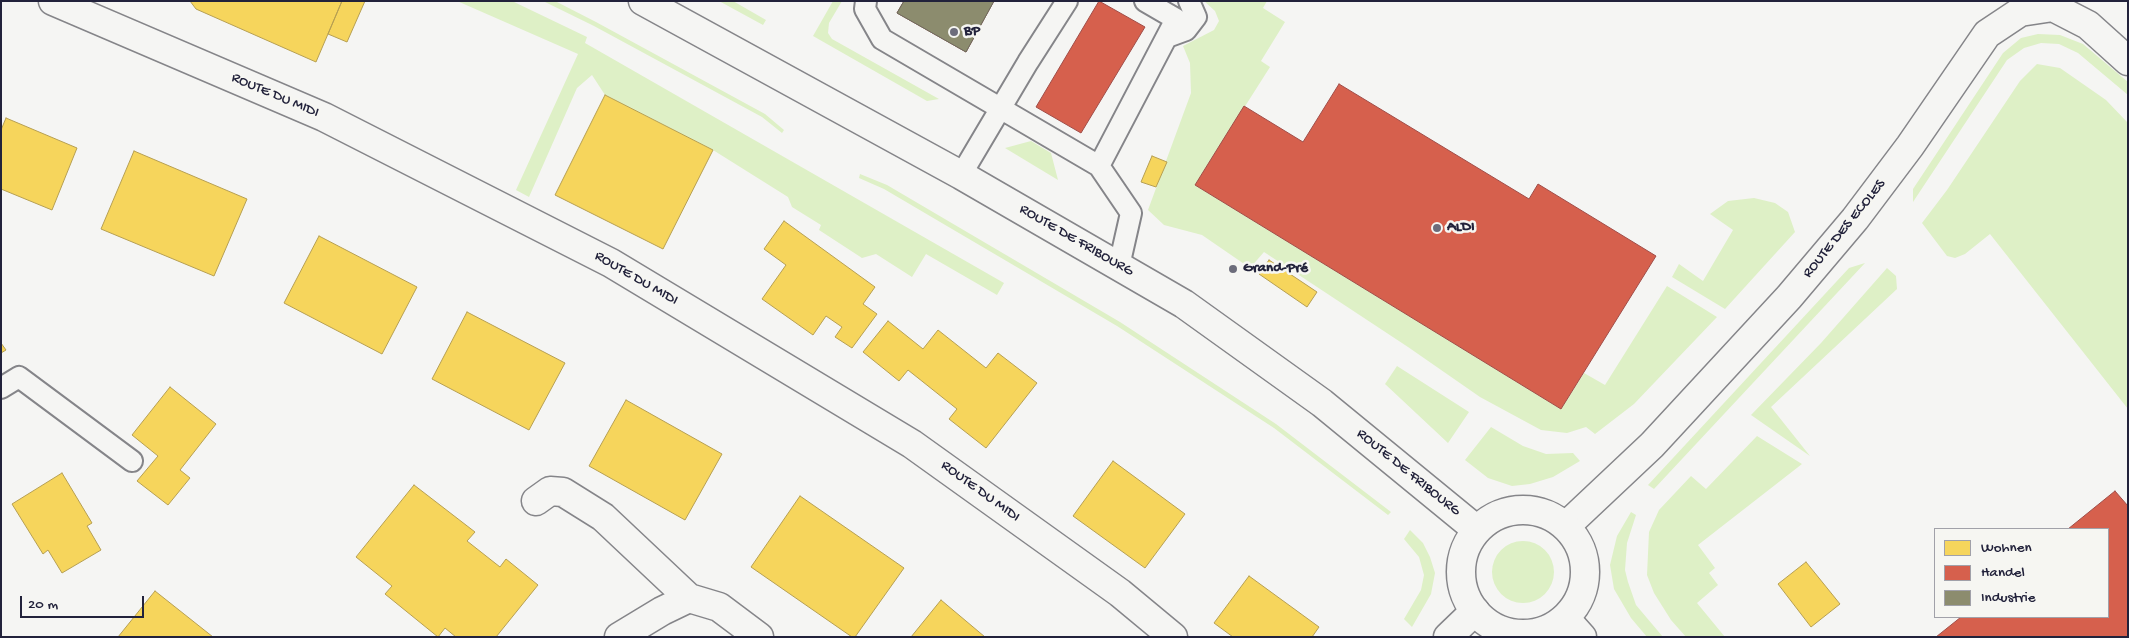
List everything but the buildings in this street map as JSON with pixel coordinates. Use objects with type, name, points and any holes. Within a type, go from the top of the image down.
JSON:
[{"type":"street","name":"ROUTE DU MIDI","points":[[52,1],[324,117],[611,263],[912,444],[1120,593],[1173,637]]},
{"type":"street","name":"ROUTE DE FRIBOURG","points":[[643,1],[961,175],[1184,304],[1322,403],[1477,530]]},
{"type":"street","name":"ROUTE DES ECOLES","points":[[1566,526],[1652,445],[1709,386],[1795,290],[1855,219],[1905,154],[1987,34],[2020,12],[2053,7],[2088,25],[2128,61]]},
{"type":"street","points":[[536,501],[550,491],[563,492],[603,517],[689,598],[719,607],[759,637]]},
{"type":"street","points":[[1521,510],[1537,511],[1553,517],[1566,526],[1579,543],[1585,562],[1585,583],[1578,602],[1574,628],[1548,629],[1522,634],[1508,632],[1490,625],[1475,611],[1466,596],[1462,579],[1462,561],[1468,544],[1477,530],[1490,519],[1505,512],[1521,510]]},
{"type":"street","points":[[619,637],[662,611],[689,598]]},
{"type":"street","points":[[1448,637],[1475,611]]},
{"type":"lane","points":[[866,1],[865,9],[882,39],[1099,166],[1131,212],[1119,266]]},
{"type":"lane","points":[[961,175],[1067,1]]},
{"type":"lane","points":[[1099,166],[1176,19],[1145,1]]},
{"type":"lane","points":[[1167,37],[1186,30],[1196,17],[1189,1]]},
{"type":"lane","points":[[1,388],[19,377],[132,461]]},
{"type":"green space","points":[[457,1],[512,1],[587,37],[585,43],[1004,283],[997,295],[926,254],[912,277],[876,254],[862,258],[819,230],[821,225],[792,207],[788,197],[713,150],[605,95],[592,75],[577,88],[529,197],[516,190],[578,54]]},
{"type":"green space","points":[[543,1],[555,1],[596,22],[765,114],[784,130],[782,133],[762,117],[594,26]]},
{"type":"green space","points":[[719,1],[733,1],[766,20],[763,25]]},
{"type":"green space","points":[[833,1],[842,1],[829,23],[828,33],[832,39],[939,99],[927,101],[813,36]]},
{"type":"green space","points":[[1204,1],[1267,1],[1263,8],[1285,22],[1261,61],[1270,67],[1195,185],[1561,409],[1584,373],[1605,385],[1667,286],[1717,317],[1634,404],[1595,434],[1586,427],[1567,433],[1541,430],[1480,397],[1264,252],[1250,268],[1202,235],[1164,225],[1148,210],[1191,93],[1190,63],[1183,46],[1214,30],[1219,21],[1215,11]]},
{"type":"green space","points":[[2038,34],[2060,35],[2083,44],[2128,82],[2128,95],[2078,53],[2059,44],[2041,43],[2024,48],[2007,60],[1913,202],[1913,189],[2003,53],[2021,38]]},
{"type":"green space","points":[[2037,64],[2060,68],[2106,100],[2128,123],[2128,409],[1990,234],[1965,254],[1955,258],[1947,256],[1922,223],[1947,190],[2020,81]]},
{"type":"green space","points":[[1031,141],[1051,153],[1058,180],[1005,148]]},
{"type":"green space","points":[[860,174],[887,185],[1120,322],[1276,424],[1391,512],[1388,515],[1274,428],[1117,326],[884,189],[859,178]]},
{"type":"green space","points":[[1754,198],[1775,203],[1788,212],[1795,232],[1725,309],[1672,277],[1679,264],[1703,281],[1733,230],[1710,214],[1728,201]]},
{"type":"green space","points":[[1865,263],[1654,489],[1648,485],[1849,268]]},
{"type":"green space","points":[[1887,268],[1896,276],[1897,289],[1771,407],[1810,456],[1751,415],[1821,343]]},
{"type":"green space","points":[[1397,366],[1469,412],[1448,443],[1385,384]]},
{"type":"green space","points":[[1491,427],[1523,446],[1546,454],[1573,453],[1580,461],[1553,477],[1530,484],[1512,486],[1488,478],[1465,460]]},
{"type":"green space","points":[[1757,436],[1802,464],[1698,545],[1715,568],[1709,573],[1718,585],[1697,603],[1725,637],[1686,637],[1671,620],[1654,593],[1647,575],[1649,532],[1659,510],[1691,476],[1706,489]]},
{"type":"green space","points":[[1631,512],[1636,515],[1627,543],[1625,570],[1628,582],[1636,605],[1663,637],[1647,637],[1631,618],[1614,589],[1610,565],[1617,536]]},
{"type":"green space","points":[[1410,530],[1423,543],[1435,573],[1431,594],[1412,627],[1404,619],[1421,590],[1424,575],[1419,557],[1404,539]]},
{"type":"green space","points":[[1523,541],[1540,546],[1545,550],[1549,555],[1554,572],[1549,589],[1545,594],[1540,598],[1523,603],[1506,598],[1501,594],[1497,589],[1492,572],[1497,555],[1501,550],[1506,546]]},
{"type":"place","name":"BP","points":[[954,32]]},
{"type":"place","name":"ALDI","points":[[1437,228]]},
{"type":"place","name":"Grand-Pré","points":[[1233,269]]}]
